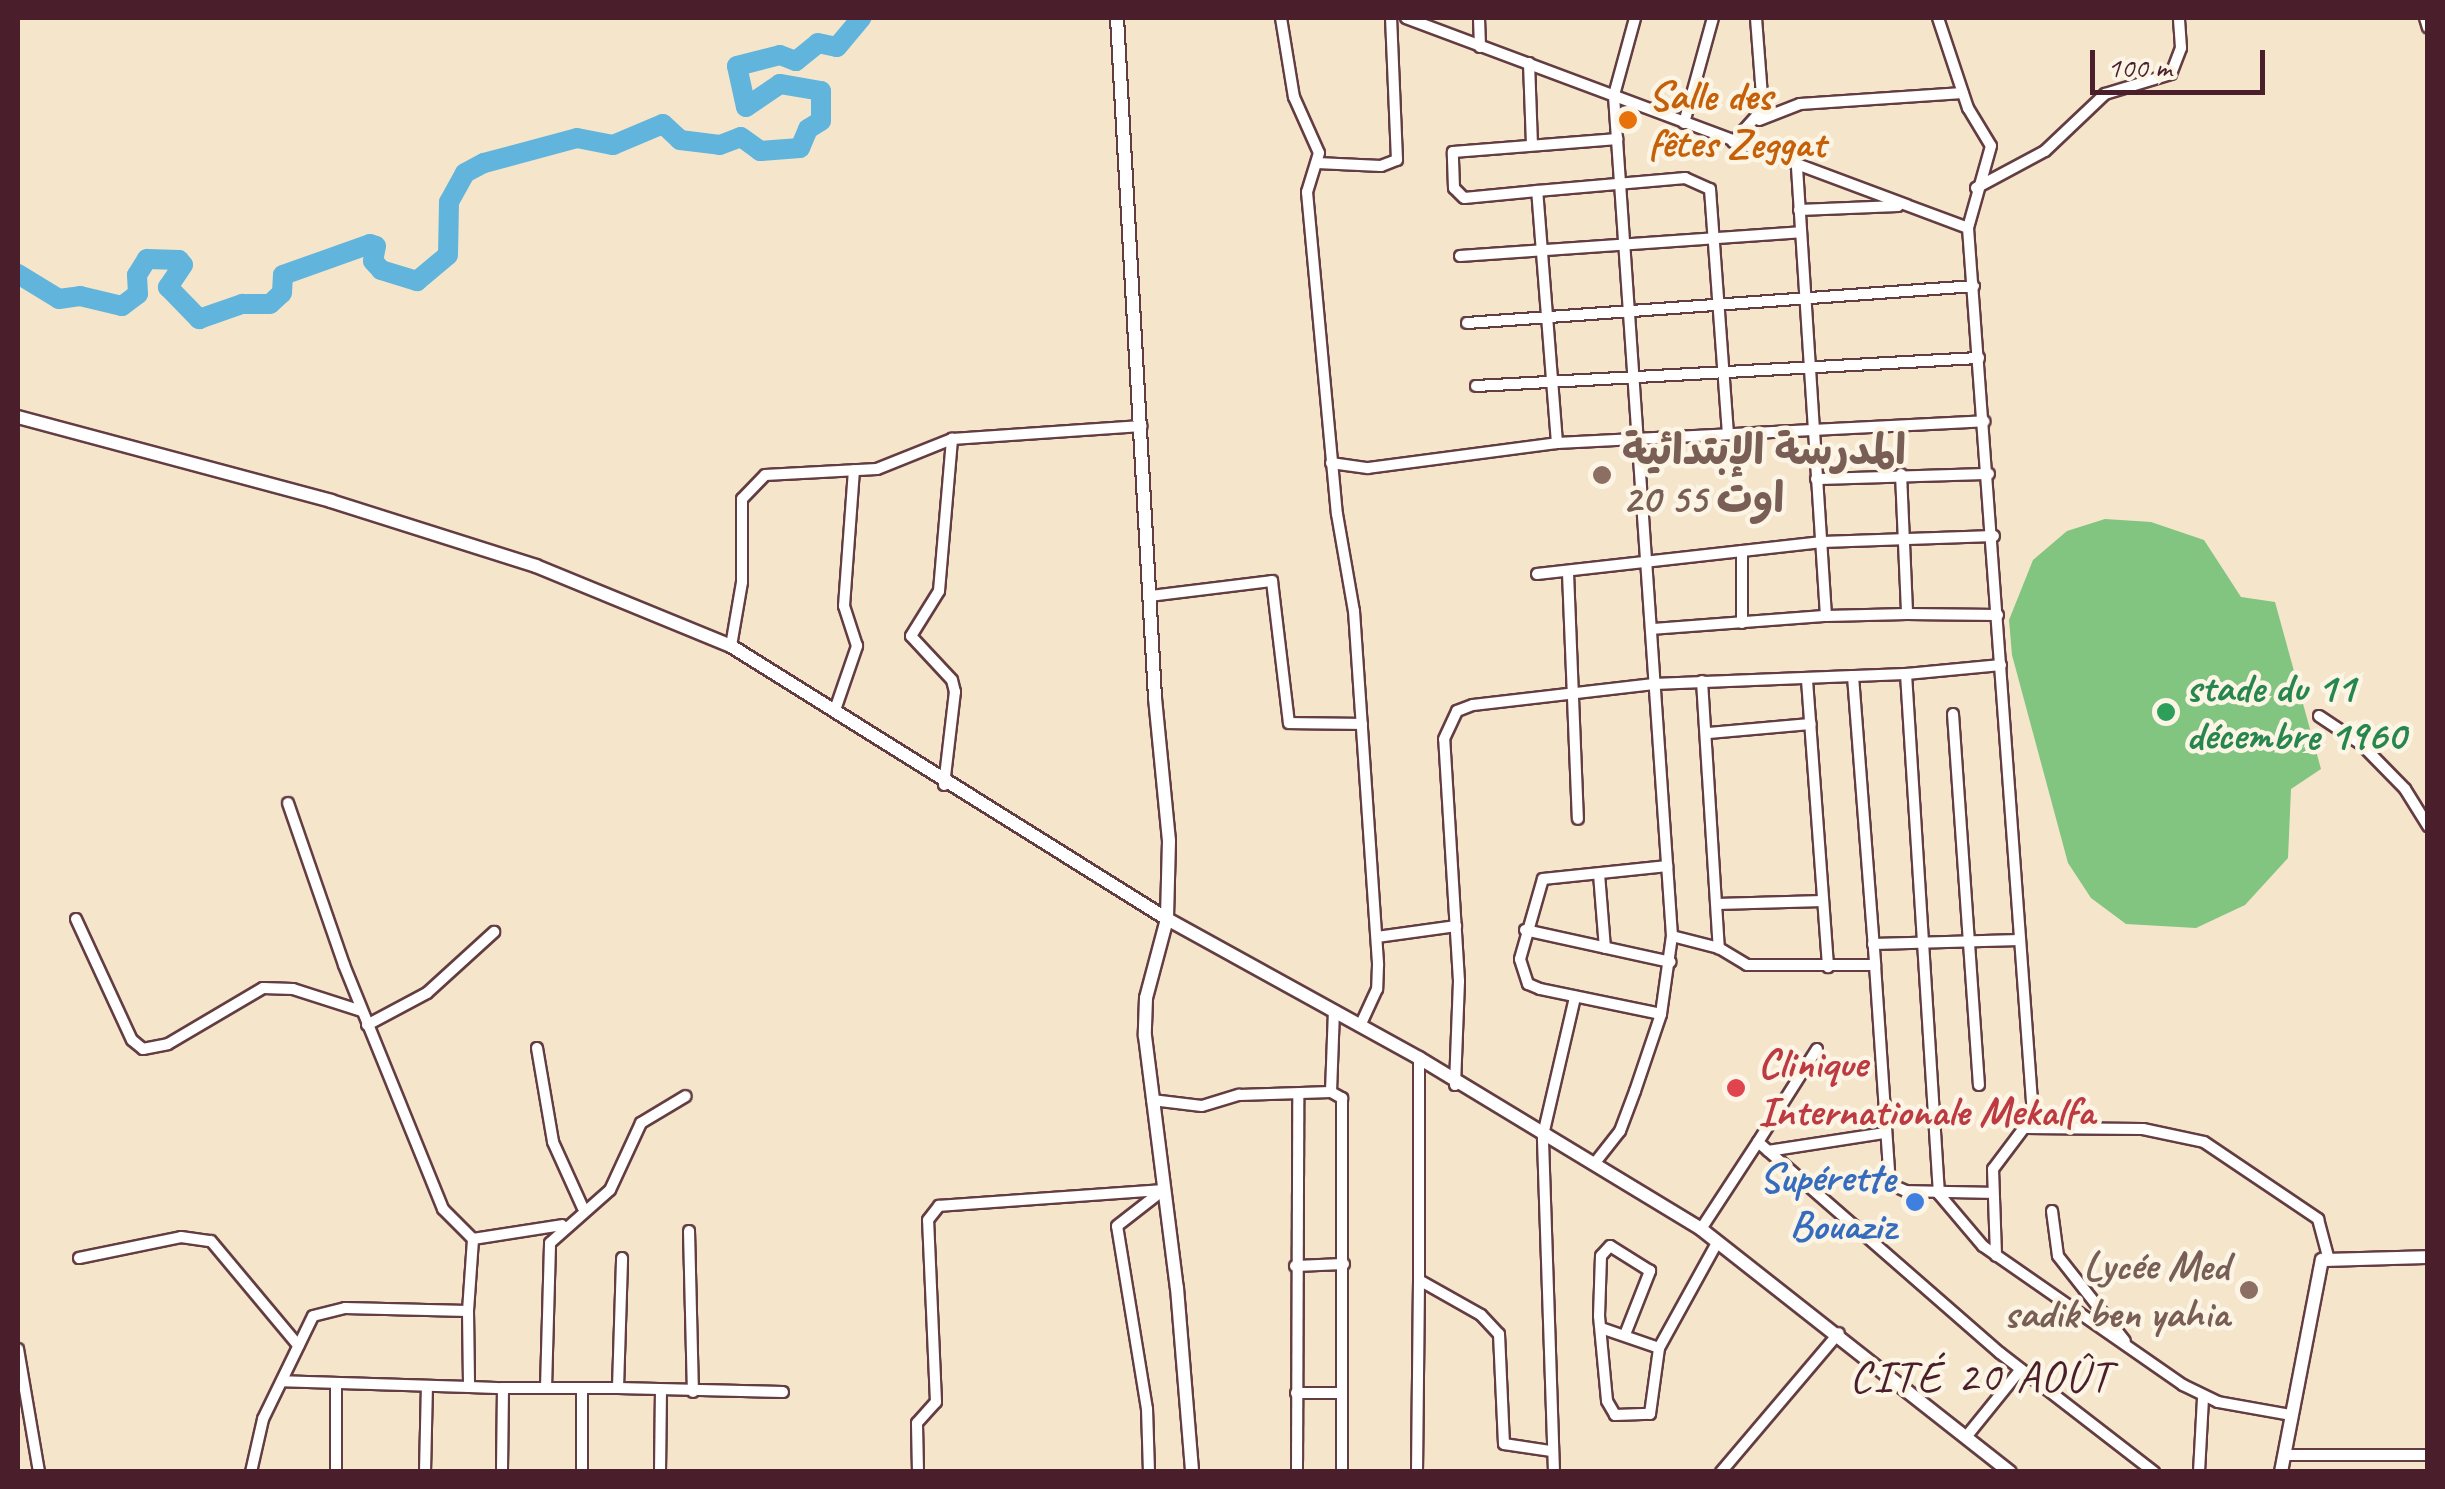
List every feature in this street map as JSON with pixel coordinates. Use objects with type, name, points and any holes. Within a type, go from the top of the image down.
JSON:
[{"type":"street","points":[[1117,18],[1150,596],[1169,841],[1167,919],[1146,998],[1152,1100],[1192,1472]]},
{"type":"street","points":[[1281,18],[1294,97],[1316,142],[1317,163],[1307,192],[1331,463],[1354,611],[1377,989],[1360,1026]]},
{"type":"street","points":[[1317,163],[1381,166],[1397,160],[1391,18]]},
{"type":"street","points":[[1406,18],[1968,228]]},
{"type":"street","points":[[1479,18],[1480,47]]},
{"type":"street","points":[[1594,1164],[1620,1131],[1660,1014],[1672,936],[1614,94],[1634,18]]},
{"type":"street","points":[[1684,123],[1713,18]]},
{"type":"street","points":[[1756,18],[1759,120]]},
{"type":"street","points":[[1938,18],[1963,92],[1991,146],[1976,188],[1968,228],[1994,536],[2033,1116],[1999,1155],[1992,1193],[1996,1256]]},
{"type":"street","points":[[1976,188],[2045,151],[2105,94],[2172,74],[2181,48],[2179,18]]},
{"type":"street","points":[[2425,18],[2428,28]]},
{"type":"street","points":[[1529,63],[1532,144]]},
{"type":"street","points":[[1733,142],[1759,120],[1800,104],[1963,92]]},
{"type":"street","points":[[1616,140],[1458,148],[1454,188],[1464,198],[1684,178],[1706,183],[1718,238],[1728,432]]},
{"type":"street","points":[[1797,165],[1826,616]]},
{"type":"street","points":[[1536,191],[1557,443]]},
{"type":"street","points":[[1799,210],[1906,206]]},
{"type":"street","points":[[1460,256],[1800,232]]},
{"type":"street","points":[[1468,324],[1720,301],[1974,286]]},
{"type":"street","points":[[1476,386],[1979,358]]},
{"type":"street","points":[[18,417],[331,501],[536,566],[730,646],[836,707],[944,785],[1167,919],[1419,1058],[1455,1085],[1701,1229],[2010,1472]]},
{"type":"street","points":[[1331,463],[1368,468],[1557,443],[1984,421]]},
{"type":"street","points":[[730,646],[748,486],[776,472],[877,470],[952,438],[1142,426]]},
{"type":"street","points":[[944,785],[955,692],[952,680],[910,636],[939,591],[952,438]]},
{"type":"street","points":[[836,707],[857,646],[844,606],[854,470]]},
{"type":"street","points":[[1902,474],[1908,614]]},
{"type":"street","points":[[1816,479],[1989,474]]},
{"type":"street","points":[[1537,574],[1822,542],[1994,536]]},
{"type":"street","points":[[1742,551],[1742,623]]},
{"type":"street","points":[[1568,573],[1578,819]]},
{"type":"street","points":[[1150,596],[1277,584],[1289,723],[1362,724]]},
{"type":"street","points":[[1652,629],[1826,616],[1998,616]]},
{"type":"street","points":[[1455,1085],[1456,926],[1444,730],[1457,711],[1473,705],[1573,691],[1654,684],[1807,680],[2001,665]]},
{"type":"street","points":[[1906,674],[1938,1194],[1956,1221],[1996,1256],[2203,1397],[2291,1415]]},
{"type":"street","points":[[1854,676],[1890,1184],[1938,1194],[1992,1193]]},
{"type":"street","points":[[1807,680],[1828,966]]},
{"type":"street","points":[[1702,681],[1719,948]]},
{"type":"street","points":[[1953,714],[1978,1085]]},
{"type":"street","points":[[2319,716],[2361,744],[2405,789],[2428,826]]},
{"type":"street","points":[[1708,733],[1812,724]]},
{"type":"street","points":[[288,803],[367,1025],[443,1209],[473,1239],[468,1311],[469,1387]]},
{"type":"street","points":[[1660,1014],[1528,984],[1520,959],[1539,882],[1667,866]]},
{"type":"street","points":[[1599,874],[1605,948]]},
{"type":"street","points":[[1717,904],[1822,901]]},
{"type":"street","points":[[76,919],[132,1040],[142,1049],[168,1044],[262,988],[293,988],[362,1011]]},
{"type":"street","points":[[1376,938],[1456,926]]},
{"type":"street","points":[[1525,930],[1671,962]]},
{"type":"street","points":[[367,1025],[427,993],[494,932]]},
{"type":"street","points":[[1672,936],[1719,948],[1747,965],[1874,965]]},
{"type":"street","points":[[1873,944],[2020,940]]},
{"type":"street","points":[[1554,1472],[1543,1135],[1575,997]]},
{"type":"street","points":[[1331,1092],[1334,1011]]},
{"type":"street","points":[[537,1048],[552,1142],[583,1208]]},
{"type":"street","points":[[1701,1229],[1818,1049]]},
{"type":"street","points":[[1417,1472],[1419,1058]]},
{"type":"street","points":[[1152,1100],[1202,1106],[1239,1095],[1331,1092],[1342,1100],[1342,1472]]},
{"type":"street","points":[[1297,1472],[1298,1095]]},
{"type":"street","points":[[546,1388],[547,1253],[562,1226],[610,1190],[641,1123],[686,1096]]},
{"type":"street","points":[[2026,1128],[2143,1129],[2204,1142],[2318,1219],[2328,1256]]},
{"type":"street","points":[[1768,1151],[1884,1134]]},
{"type":"street","points":[[1758,1142],[2021,1369],[2154,1472]]},
{"type":"street","points":[[918,1472],[917,1424],[936,1402],[928,1220],[939,1206],[1162,1190]]},
{"type":"street","points":[[1150,1472],[1146,1409],[1117,1226],[1162,1190]]},
{"type":"street","points":[[2052,1211],[2058,1256],[2126,1342]]},
{"type":"street","points":[[473,1239],[562,1226]]},
{"type":"street","points":[[689,1231],[693,1392]]},
{"type":"street","points":[[78,1258],[181,1237],[212,1240],[298,1345]]},
{"type":"street","points":[[1626,1332],[1650,1271],[1610,1246],[1600,1267],[1601,1328],[1607,1400],[1620,1418],[1650,1414],[1659,1348],[1717,1242]]},
{"type":"street","points":[[2328,1256],[2428,1257]]},
{"type":"street","points":[[2281,1472],[2317,1270],[2328,1256]]},
{"type":"street","points":[[618,1388],[622,1258]]},
{"type":"street","points":[[1296,1266],[1344,1264]]},
{"type":"street","points":[[1419,1280],[1481,1315],[1498,1334],[1504,1444],[1551,1451]]},
{"type":"street","points":[[251,1472],[258,1434],[298,1345],[323,1309],[468,1311]]},
{"type":"street","points":[[1601,1328],[1626,1332],[1659,1348]]},
{"type":"street","points":[[1721,1472],[1838,1333]]},
{"type":"street","points":[[18,1349],[40,1472]]},
{"type":"street","points":[[1966,1437],[2021,1369]]},
{"type":"street","points":[[283,1381],[783,1392]]},
{"type":"street","points":[[336,1385],[336,1472]]},
{"type":"street","points":[[425,1472],[427,1386]]},
{"type":"street","points":[[502,1472],[503,1388]]},
{"type":"street","points":[[582,1388],[582,1472]]},
{"type":"street","points":[[660,1472],[661,1392]]},
{"type":"street","points":[[1296,1393],[1342,1392]]},
{"type":"street","points":[[2200,1472],[2203,1397]]},
{"type":"street","points":[[2284,1455],[2428,1455]]},
{"type":"green space","name":"stade du 11 décembre 1960","points":[[2105,519],[2151,522],[2204,540],[2241,597],[2275,602],[2321,769],[2291,789],[2288,858],[2245,905],[2196,928],[2126,924],[2091,898],[2068,863],[2012,655],[2009,620],[2033,560],[2067,531]]},
{"type":"waterway","points":[[18,274],[59,299],[80,296],[122,306],[138,294],[137,275],[147,259],[179,260],[183,265],[168,287],[199,319],[242,304],[270,304],[282,293],[283,275],[370,244],[376,246],[373,261],[381,270],[417,281],[448,255],[449,202],[465,173],[484,163],[577,138],[613,145],[663,124],[680,140],[720,145],[741,137],[760,151],[800,148],[808,129],[821,121],[821,91],[780,84],[746,107],[737,66],[780,55],[796,61],[818,43],[837,47],[861,18]]},
{"type":"place","name":"Salle des fêtes Zeggat","points":[[1628,120]]},
{"type":"place","name":"المدرسة الإبتدائية 20 اوت 55","points":[[1602,475]]},
{"type":"place","name":"stade du 11 décembre 1960","points":[[2166,712]]},
{"type":"place","name":"Clinique Internationale Mekalfa","points":[[1736,1088]]},
{"type":"place","name":"Supérette Bouaziz","points":[[1915,1202]]},
{"type":"place","name":"Lycée Med sadik ben yahia","points":[[2249,1290]]},
{"type":"district","name":"CITÉ 20 AOÛT","points":[[1981,1377]]}]
